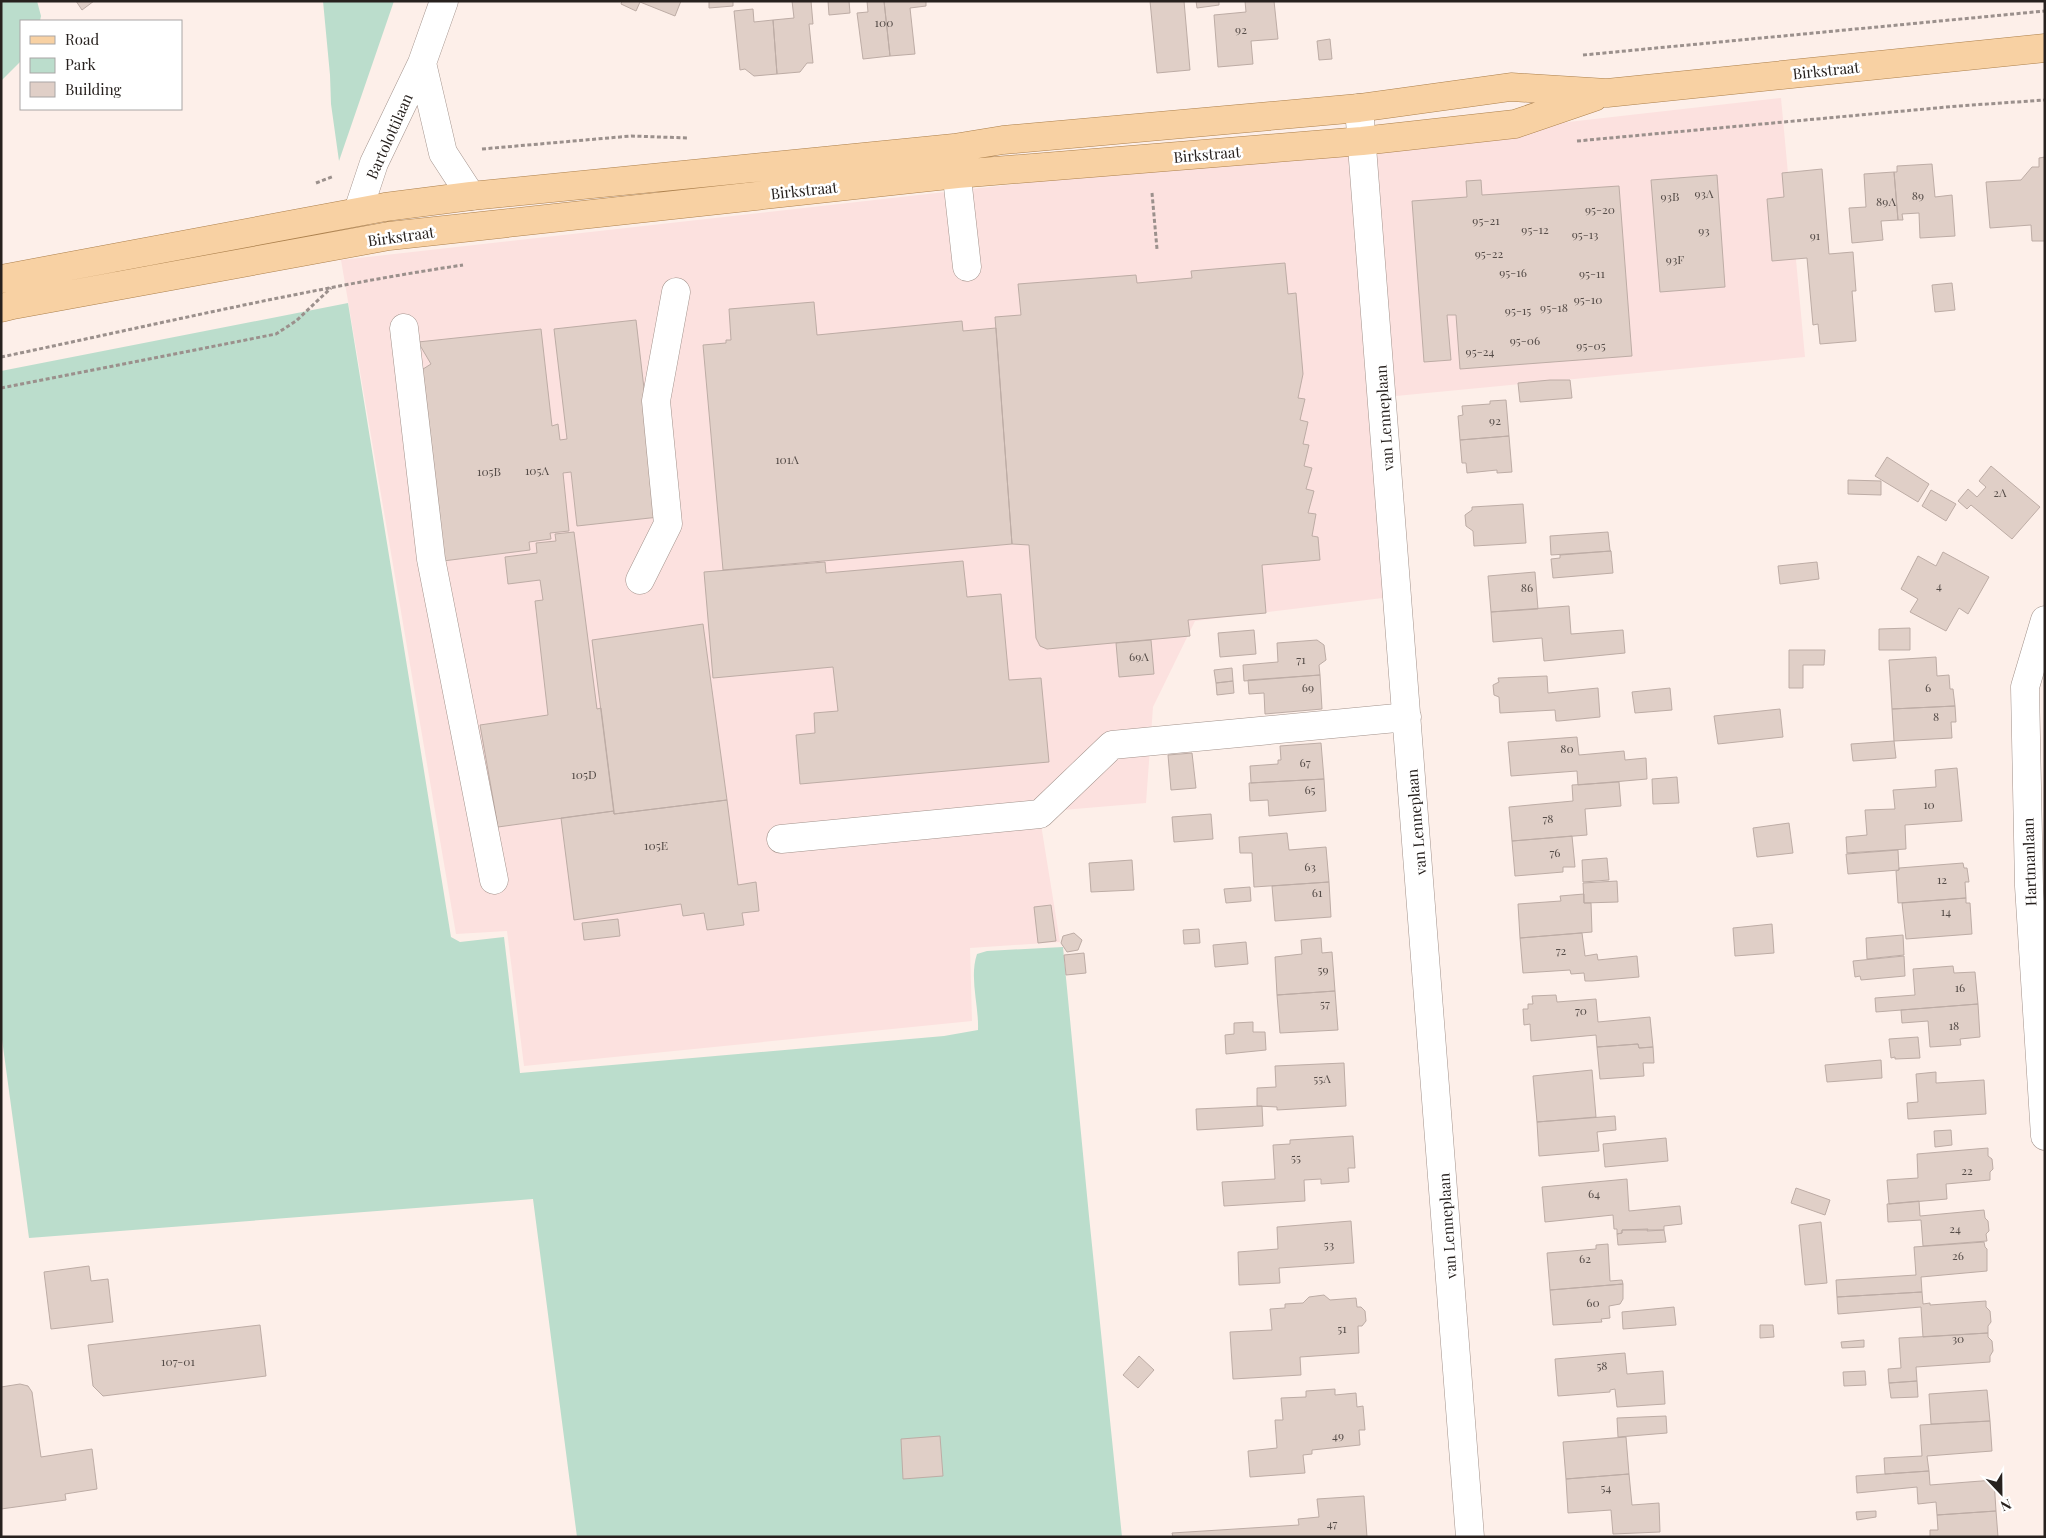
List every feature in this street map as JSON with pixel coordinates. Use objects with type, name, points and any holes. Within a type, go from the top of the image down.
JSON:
[{"type":"main road","name":"Birkstraat","points":[[1,308],[52,297],[389,236],[955,161],[1003,140],[1359,108],[1511,87],[1607,92],[2045,48]]},
{"type":"main road","name":"Birkstraat","points":[[1,279],[358,211],[471,196],[955,161],[1362,141],[1515,124],[1607,92]]},
{"type":"street","name":"Bartolottilaan","points":[[358,211],[374,163],[422,62],[444,1]]},
{"type":"street","name":"Bartolottilaan","points":[[422,62],[443,153],[471,196]]},
{"type":"street","name":"van Lenneplaan","points":[[1359,108],[1470,1537]]},
{"type":"street","points":[[955,161],[967,267]]},
{"type":"street","points":[[640,580],[668,524],[656,401],[676,292]]},
{"type":"street","points":[[404,328],[431,559],[494,880]]},
{"type":"street","name":"Hartmanlaan","points":[[2045,620],[2025,687],[2029,886],[2045,1136]]},
{"type":"street","points":[[782,839],[1040,814],[1112,744],[1407,716]]},
{"type":"path","points":[[1151,184],[1157,250]]},
{"type":"path","points":[[1,357],[396,275]]},
{"type":"path","points":[[1,388],[276,334],[296,321],[332,288]]},
{"type":"shaded area","points":[[1781,98],[1805,357],[1375,398],[1391,597],[1195,621],[1153,707],[1146,803],[1039,812],[1060,942],[970,948],[972,1021],[524,1066],[507,931],[456,934],[341,260]]},
{"type":"green space","points":[[1,1],[37,1],[40,20],[20,20],[20,62],[1,81]]},
{"type":"green space","points":[[323,1],[394,1],[339,161],[331,104]]},
{"type":"green space","points":[[348,303],[451,937],[460,942],[504,937],[520,1073],[944,1036],[978,1030],[974,982],[977,954],[987,951],[1063,947],[1122,1537],[577,1537],[533,1199],[29,1238],[1,1032],[1,371]]},
{"type":"building","points":[[76,1],[94,1],[82,10]]},
{"type":"building","points":[[622,1],[681,1],[675,16],[640,2],[636,11],[621,4]]},
{"type":"building","points":[[709,1],[733,1],[733,6],[709,8]]},
{"type":"building","points":[[792,1],[811,1],[813,24],[809,24],[813,63],[807,63],[800,72],[777,74],[773,20],[794,18]]},
{"type":"building","points":[[828,1],[849,1],[850,13],[829,15]]},
{"type":"building","points":[[867,1],[884,1],[890,56],[863,59],[857,13],[868,12]]},
{"type":"building","points":[[884,1],[926,1],[926,6],[910,8],[915,54],[890,56]]},
{"type":"building","points":[[1150,1],[1184,1],[1190,70],[1157,73]]},
{"type":"building","points":[[1196,1],[1219,1],[1219,5],[1197,8]]},
{"type":"building","points":[[1245,1],[1274,1],[1278,39],[1251,41],[1253,64],[1218,67],[1214,15],[1246,12]]},
{"type":"building","points":[[753,9],[754,22],[773,20],[777,74],[754,76],[745,69],[740,70],[734,11]]},
{"type":"building","points":[[1330,39],[1332,59],[1319,60],[1317,41]]},
{"type":"building","points":[[2045,157],[2045,241],[2032,241],[2031,225],[1990,228],[1986,182],[2021,180],[2032,167],[2039,167],[2039,158]]},
{"type":"building","points":[[1932,164],[1935,197],[1952,195],[1955,236],[1920,238],[1919,213],[1902,214],[1903,220],[1898,220],[1894,172],[1897,172],[1897,166]]},
{"type":"building","points":[[1822,169],[1829,254],[1853,252],[1856,291],[1852,291],[1856,341],[1820,344],[1818,324],[1813,325],[1807,258],[1772,261],[1767,199],[1784,197],[1782,173]]},
{"type":"building","points":[[1894,172],[1898,220],[1881,221],[1883,240],[1852,243],[1849,208],[1866,207],[1864,174]]},
{"type":"building","points":[[1717,175],[1725,287],[1660,292],[1651,180]]},
{"type":"building","points":[[1481,180],[1482,195],[1619,186],[1632,356],[1460,369],[1456,315],[1447,315],[1451,360],[1424,362],[1412,201],[1467,197],[1466,181]]},
{"type":"building","points":[[1285,263],[1288,294],[1296,293],[1303,374],[1298,398],[1305,399],[1300,420],[1308,422],[1303,444],[1309,445],[1304,466],[1312,468],[1306,489],[1314,491],[1308,513],[1316,514],[1312,536],[1318,537],[1320,560],[1262,565],[1266,613],[1188,620],[1190,636],[1047,649],[1040,646],[1036,638],[1029,545],[1012,544],[995,317],[1021,315],[1018,284],[1136,275],[1137,283],[1192,278],[1191,271]]},
{"type":"building","points":[[1952,283],[1955,310],[1935,312],[1932,285]]},
{"type":"building","points":[[814,302],[817,335],[962,321],[963,331],[996,328],[1012,544],[723,570],[703,345],[726,343],[726,340],[731,340],[729,309]]},
{"type":"building","points":[[636,320],[659,517],[577,526],[571,472],[563,473],[569,531],[550,533],[551,539],[529,542],[530,550],[443,561],[420,371],[431,364],[418,342],[541,329],[552,426],[558,424],[560,440],[567,439],[554,329]]},
{"type":"building","points":[[1570,380],[1572,398],[1520,402],[1518,383]]},
{"type":"building","points":[[1506,400],[1509,436],[1460,440],[1458,416],[1463,415],[1462,406],[1490,404],[1490,401]]},
{"type":"building","points":[[1509,436],[1512,472],[1497,473],[1497,470],[1467,473],[1466,463],[1462,463],[1460,440]]},
{"type":"building","points":[[1887,457],[1929,484],[1918,502],[1875,476]]},
{"type":"building","points":[[1991,466],[2040,507],[2012,539],[1971,505],[1967,509],[1958,501],[1968,489],[1977,497],[1986,487],[1979,481]]},
{"type":"building","points":[[1848,480],[1881,481],[1881,495],[1848,494]]},
{"type":"building","points":[[1931,490],[1956,504],[1946,521],[1922,506]]},
{"type":"building","points":[[1523,504],[1526,543],[1474,546],[1473,531],[1466,526],[1465,515],[1472,510],[1472,507]]},
{"type":"building","points":[[574,532],[597,709],[601,708],[614,811],[498,827],[480,725],[548,715],[535,601],[543,600],[540,580],[508,584],[505,557],[537,553],[536,543],[556,541],[555,534]]},
{"type":"building","points":[[1608,532],[1611,551],[1551,555],[1550,536]]},
{"type":"building","points":[[1611,551],[1613,573],[1553,578],[1551,559],[1560,558],[1560,555]]},
{"type":"building","points":[[1943,552],[1989,577],[1968,614],[1959,608],[1946,631],[1910,612],[1918,599],[1901,589],[1918,556],[1936,566]]},
{"type":"building","points":[[963,561],[967,597],[1001,594],[1009,680],[1041,678],[1049,762],[800,784],[796,735],[815,733],[814,713],[838,711],[833,667],[713,678],[704,572],[825,562],[826,573]]},
{"type":"building","points":[[1817,562],[1819,579],[1780,584],[1778,566]]},
{"type":"building","points":[[1535,572],[1538,609],[1491,612],[1488,576]]},
{"type":"building","points":[[1569,606],[1571,634],[1623,630],[1625,653],[1544,661],[1542,638],[1493,642],[1491,612]]},
{"type":"building","points":[[703,624],[727,800],[614,814],[592,640]]},
{"type":"building","points":[[1910,628],[1910,650],[1879,650],[1879,629]]},
{"type":"building","points":[[1254,630],[1256,654],[1220,657],[1218,633]]},
{"type":"building","points":[[1151,640],[1154,674],[1119,677],[1116,643]]},
{"type":"building","points":[[1317,640],[1324,645],[1326,660],[1319,665],[1320,675],[1244,681],[1243,665],[1278,662],[1277,643]]},
{"type":"building","points":[[1789,650],[1825,650],[1824,665],[1803,665],[1803,688],[1789,688]]},
{"type":"building","points":[[1936,657],[1937,676],[1949,675],[1950,689],[1953,689],[1955,706],[1892,709],[1889,660]]},
{"type":"building","points":[[1232,668],[1233,681],[1216,683],[1214,670]]},
{"type":"building","points":[[1320,675],[1322,709],[1265,714],[1264,693],[1249,694],[1248,680]]},
{"type":"building","points":[[1547,676],[1548,693],[1598,688],[1600,717],[1556,721],[1555,710],[1500,713],[1499,697],[1494,695],[1493,685],[1499,682],[1498,678]]},
{"type":"building","points":[[1233,681],[1234,693],[1217,695],[1216,683]]},
{"type":"building","points":[[1670,688],[1672,710],[1635,713],[1632,692]]},
{"type":"building","points":[[1955,706],[1956,722],[1951,722],[1952,738],[1894,741],[1892,709]]},
{"type":"building","points":[[1780,709],[1783,737],[1718,744],[1714,716]]},
{"type":"building","points":[[1577,737],[1579,755],[1624,751],[1625,760],[1646,758],[1647,779],[1578,785],[1577,771],[1511,776],[1508,742]]},
{"type":"building","points":[[1894,741],[1896,758],[1853,761],[1851,744]]},
{"type":"building","points":[[1321,743],[1324,779],[1251,783],[1250,766],[1278,764],[1278,760],[1281,760],[1280,746]]},
{"type":"building","points":[[1192,753],[1196,788],[1171,790],[1168,755]]},
{"type":"building","points":[[1957,768],[1962,821],[1905,825],[1906,849],[1847,853],[1846,837],[1867,835],[1865,810],[1895,809],[1893,790],[1936,787],[1935,770]]},
{"type":"building","points":[[1677,777],[1679,803],[1653,804],[1652,779]]},
{"type":"building","points":[[1324,779],[1326,811],[1269,816],[1268,800],[1250,801],[1249,783]]},
{"type":"building","points":[[1619,782],[1621,806],[1585,809],[1587,835],[1512,841],[1509,807],[1573,801],[1572,785]]},
{"type":"building","points":[[727,800],[738,885],[756,882],[759,911],[742,913],[744,925],[707,930],[704,913],[683,916],[681,904],[574,920],[561,818],[614,811],[614,814]]},
{"type":"building","points":[[1211,814],[1213,839],[1174,842],[1172,817]]},
{"type":"building","points":[[1789,823],[1793,853],[1757,857],[1753,828]]},
{"type":"building","points":[[1287,833],[1289,850],[1326,847],[1329,882],[1254,887],[1252,853],[1240,853],[1239,837]]},
{"type":"building","points":[[1572,836],[1575,867],[1563,867],[1563,872],[1515,876],[1512,841]]},
{"type":"building","points":[[1898,850],[1899,870],[1848,874],[1846,854]]},
{"type":"building","points":[[1607,858],[1609,880],[1583,882],[1582,860]]},
{"type":"building","points":[[1132,860],[1134,890],[1091,892],[1089,863]]},
{"type":"building","points":[[1963,863],[1964,868],[1967,868],[1969,882],[1965,882],[1966,898],[1898,903],[1896,871],[1899,868]]},
{"type":"building","points":[[1617,881],[1618,902],[1584,903],[1583,883]]},
{"type":"building","points":[[1329,882],[1331,917],[1275,921],[1272,886]]},
{"type":"building","points":[[1250,887],[1251,901],[1226,903],[1224,889]]},
{"type":"building","points":[[1584,894],[1584,903],[1591,903],[1592,932],[1520,938],[1518,904],[1561,901],[1560,896]]},
{"type":"building","points":[[1966,898],[1966,903],[1970,903],[1972,934],[1906,939],[1902,903]]},
{"type":"building","points":[[1051,905],[1056,941],[1038,943],[1034,907]]},
{"type":"building","points":[[618,919],[620,936],[584,940],[582,923]]},
{"type":"building","points":[[1772,924],[1774,953],[1735,956],[1733,928]]},
{"type":"building","points":[[1199,929],[1200,943],[1184,944],[1183,930]]},
{"type":"building","points":[[1074,933],[1082,940],[1078,950],[1067,952],[1061,943],[1063,936]]},
{"type":"building","points":[[1582,933],[1585,956],[1597,954],[1598,960],[1637,956],[1639,977],[1585,981],[1584,973],[1571,974],[1570,970],[1523,973],[1520,938]]},
{"type":"building","points":[[1903,935],[1904,955],[1867,959],[1866,938]]},
{"type":"building","points":[[1321,938],[1322,953],[1332,952],[1335,991],[1277,995],[1275,957],[1302,954],[1301,940]]},
{"type":"building","points":[[1246,942],[1248,964],[1215,967],[1213,945]]},
{"type":"building","points":[[1084,953],[1086,973],[1066,975],[1064,955]]},
{"type":"building","points":[[1904,956],[1905,976],[1861,980],[1860,976],[1855,977],[1853,961]]},
{"type":"building","points":[[1953,966],[1954,973],[1975,972],[1978,1004],[1876,1012],[1875,998],[1915,995],[1913,969]]},
{"type":"building","points":[[1335,991],[1338,1030],[1280,1033],[1277,995]]},
{"type":"building","points":[[1556,995],[1557,1002],[1596,999],[1598,1022],[1650,1017],[1653,1047],[1639,1048],[1638,1044],[1597,1047],[1596,1035],[1531,1041],[1530,1024],[1524,1025],[1523,1009],[1528,1009],[1528,1004],[1533,1004],[1532,996]]},
{"type":"building","points":[[1978,1004],[1980,1037],[1960,1039],[1961,1045],[1930,1047],[1928,1021],[1902,1023],[1901,1010]]},
{"type":"building","points":[[1253,1022],[1253,1032],[1265,1032],[1266,1050],[1226,1054],[1225,1035],[1234,1034],[1234,1023]]},
{"type":"building","points":[[1918,1037],[1920,1058],[1891,1058],[1889,1039]]},
{"type":"building","points":[[1638,1044],[1639,1048],[1653,1047],[1654,1063],[1643,1063],[1644,1076],[1600,1079],[1597,1047]]},
{"type":"building","points":[[1881,1060],[1882,1078],[1827,1082],[1825,1065]]},
{"type":"building","points":[[1344,1063],[1346,1106],[1277,1110],[1277,1107],[1257,1106],[1257,1088],[1276,1087],[1275,1066]]},
{"type":"building","points":[[1592,1070],[1596,1117],[1537,1122],[1533,1076]]},
{"type":"building","points":[[1936,1072],[1936,1083],[1984,1080],[1986,1114],[1908,1119],[1907,1103],[1918,1102],[1916,1074]]},
{"type":"building","points":[[1262,1106],[1263,1126],[1197,1130],[1196,1109]]},
{"type":"building","points":[[1615,1116],[1616,1130],[1597,1132],[1599,1151],[1539,1156],[1537,1122]]},
{"type":"building","points":[[1951,1130],[1952,1145],[1935,1147],[1934,1131]]},
{"type":"building","points":[[1353,1136],[1355,1168],[1348,1168],[1349,1182],[1321,1184],[1321,1179],[1304,1180],[1305,1201],[1224,1206],[1222,1182],[1275,1179],[1273,1145],[1290,1144],[1290,1140]]},
{"type":"building","points":[[1666,1138],[1668,1161],[1605,1167],[1603,1144]]},
{"type":"building","points":[[1988,1148],[1988,1156],[1992,1159],[1993,1169],[1990,1172],[1990,1180],[1946,1184],[1947,1199],[1889,1204],[1887,1180],[1918,1178],[1917,1154]]},
{"type":"building","points":[[1627,1179],[1629,1211],[1680,1206],[1682,1224],[1664,1226],[1664,1230],[1622,1230],[1622,1233],[1617,1234],[1617,1229],[1614,1229],[1613,1215],[1545,1222],[1542,1187]]},
{"type":"building","points":[[1796,1188],[1830,1200],[1825,1215],[1791,1203]]},
{"type":"building","points":[[1919,1201],[1920,1216],[1984,1210],[1989,1231],[1986,1234],[1987,1241],[1923,1246],[1921,1220],[1888,1222],[1887,1204]]},
{"type":"building","points":[[1351,1221],[1354,1263],[1279,1268],[1280,1283],[1239,1285],[1238,1252],[1278,1249],[1277,1227]]},
{"type":"building","points":[[1821,1222],[1827,1283],[1805,1285],[1799,1225]]},
{"type":"building","points":[[1648,1229],[1647,1231],[1664,1230],[1666,1242],[1618,1245],[1617,1234],[1622,1233],[1622,1230]]},
{"type":"building","points":[[1984,1242],[1987,1249],[1987,1271],[1921,1277],[1922,1292],[1837,1297],[1836,1280],[1916,1275],[1914,1247]]},
{"type":"building","points":[[1608,1244],[1610,1281],[1622,1280],[1623,1284],[1550,1290],[1547,1253],[1596,1249],[1596,1245]]},
{"type":"building","points":[[89,1266],[91,1281],[108,1279],[113,1322],[51,1329],[44,1272]]},
{"type":"building","points":[[1623,1284],[1623,1299],[1620,1304],[1609,1306],[1610,1318],[1601,1319],[1602,1322],[1553,1325],[1550,1290]]},
{"type":"building","points":[[1922,1292],[1923,1304],[1930,1303],[1930,1305],[1986,1301],[1986,1307],[1990,1311],[1991,1322],[1988,1326],[1988,1333],[1923,1337],[1921,1307],[1838,1314],[1837,1297]]},
{"type":"building","points":[[1324,1295],[1330,1300],[1356,1298],[1357,1307],[1361,1307],[1365,1311],[1366,1321],[1362,1326],[1358,1326],[1359,1353],[1300,1357],[1301,1375],[1233,1379],[1230,1332],[1272,1330],[1270,1309],[1285,1308],[1285,1304],[1303,1303],[1309,1297]]},
{"type":"building","points":[[1674,1307],[1676,1325],[1623,1329],[1622,1312]]},
{"type":"building","points":[[260,1325],[266,1376],[103,1396],[93,1386],[88,1345]]},
{"type":"building","points":[[1760,1325],[1773,1325],[1774,1337],[1760,1338]]},
{"type":"building","points":[[1988,1333],[1988,1337],[1992,1341],[1993,1351],[1990,1356],[1990,1362],[1916,1367],[1917,1381],[1889,1383],[1888,1369],[1901,1368],[1899,1338]]},
{"type":"building","points":[[1864,1340],[1864,1347],[1842,1348],[1841,1342]]},
{"type":"building","points":[[1625,1353],[1627,1374],[1663,1371],[1665,1404],[1617,1407],[1615,1389],[1610,1390],[1610,1392],[1558,1396],[1555,1359]]},
{"type":"building","points":[[1139,1356],[1154,1370],[1138,1388],[1123,1375]]},
{"type":"building","points":[[1865,1371],[1866,1385],[1844,1386],[1843,1372]]},
{"type":"building","points":[[1917,1381],[1918,1397],[1891,1398],[1889,1383]]},
{"type":"building","points":[[20,1384],[28,1386],[32,1392],[41,1457],[92,1449],[97,1489],[65,1494],[66,1500],[1,1509],[1,1387]]},
{"type":"building","points":[[1335,1389],[1335,1395],[1356,1393],[1357,1407],[1363,1406],[1365,1430],[1359,1430],[1360,1445],[1312,1450],[1312,1454],[1303,1455],[1305,1473],[1250,1477],[1248,1451],[1277,1448],[1275,1420],[1283,1420],[1281,1398],[1306,1397],[1306,1391]]},
{"type":"building","points":[[1987,1390],[1990,1421],[1931,1424],[1929,1394]]},
{"type":"building","points":[[1666,1416],[1667,1433],[1618,1437],[1617,1418]]},
{"type":"building","points":[[1990,1421],[1992,1451],[1927,1456],[1929,1471],[1885,1474],[1884,1458],[1922,1456],[1920,1425]]},
{"type":"building","points":[[940,1436],[943,1476],[903,1479],[901,1439]]},
{"type":"building","points":[[1626,1437],[1629,1474],[1566,1479],[1563,1442]]},
{"type":"building","points":[[1929,1471],[1930,1485],[1994,1480],[1996,1511],[1937,1515],[1936,1502],[1918,1504],[1917,1487],[1857,1493],[1856,1476]]},
{"type":"building","points":[[1629,1474],[1632,1505],[1659,1503],[1660,1532],[1613,1534],[1611,1510],[1568,1513],[1566,1479]]},
{"type":"building","points":[[1364,1496],[1367,1537],[1173,1537],[1172,1533],[1299,1525],[1298,1519],[1319,1517],[1317,1499]]},
{"type":"building","points":[[1876,1511],[1876,1517],[1857,1520],[1856,1512]]},
{"type":"building","points":[[1996,1511],[1998,1537],[1930,1537],[1930,1530],[1938,1530],[1937,1515]]}]
